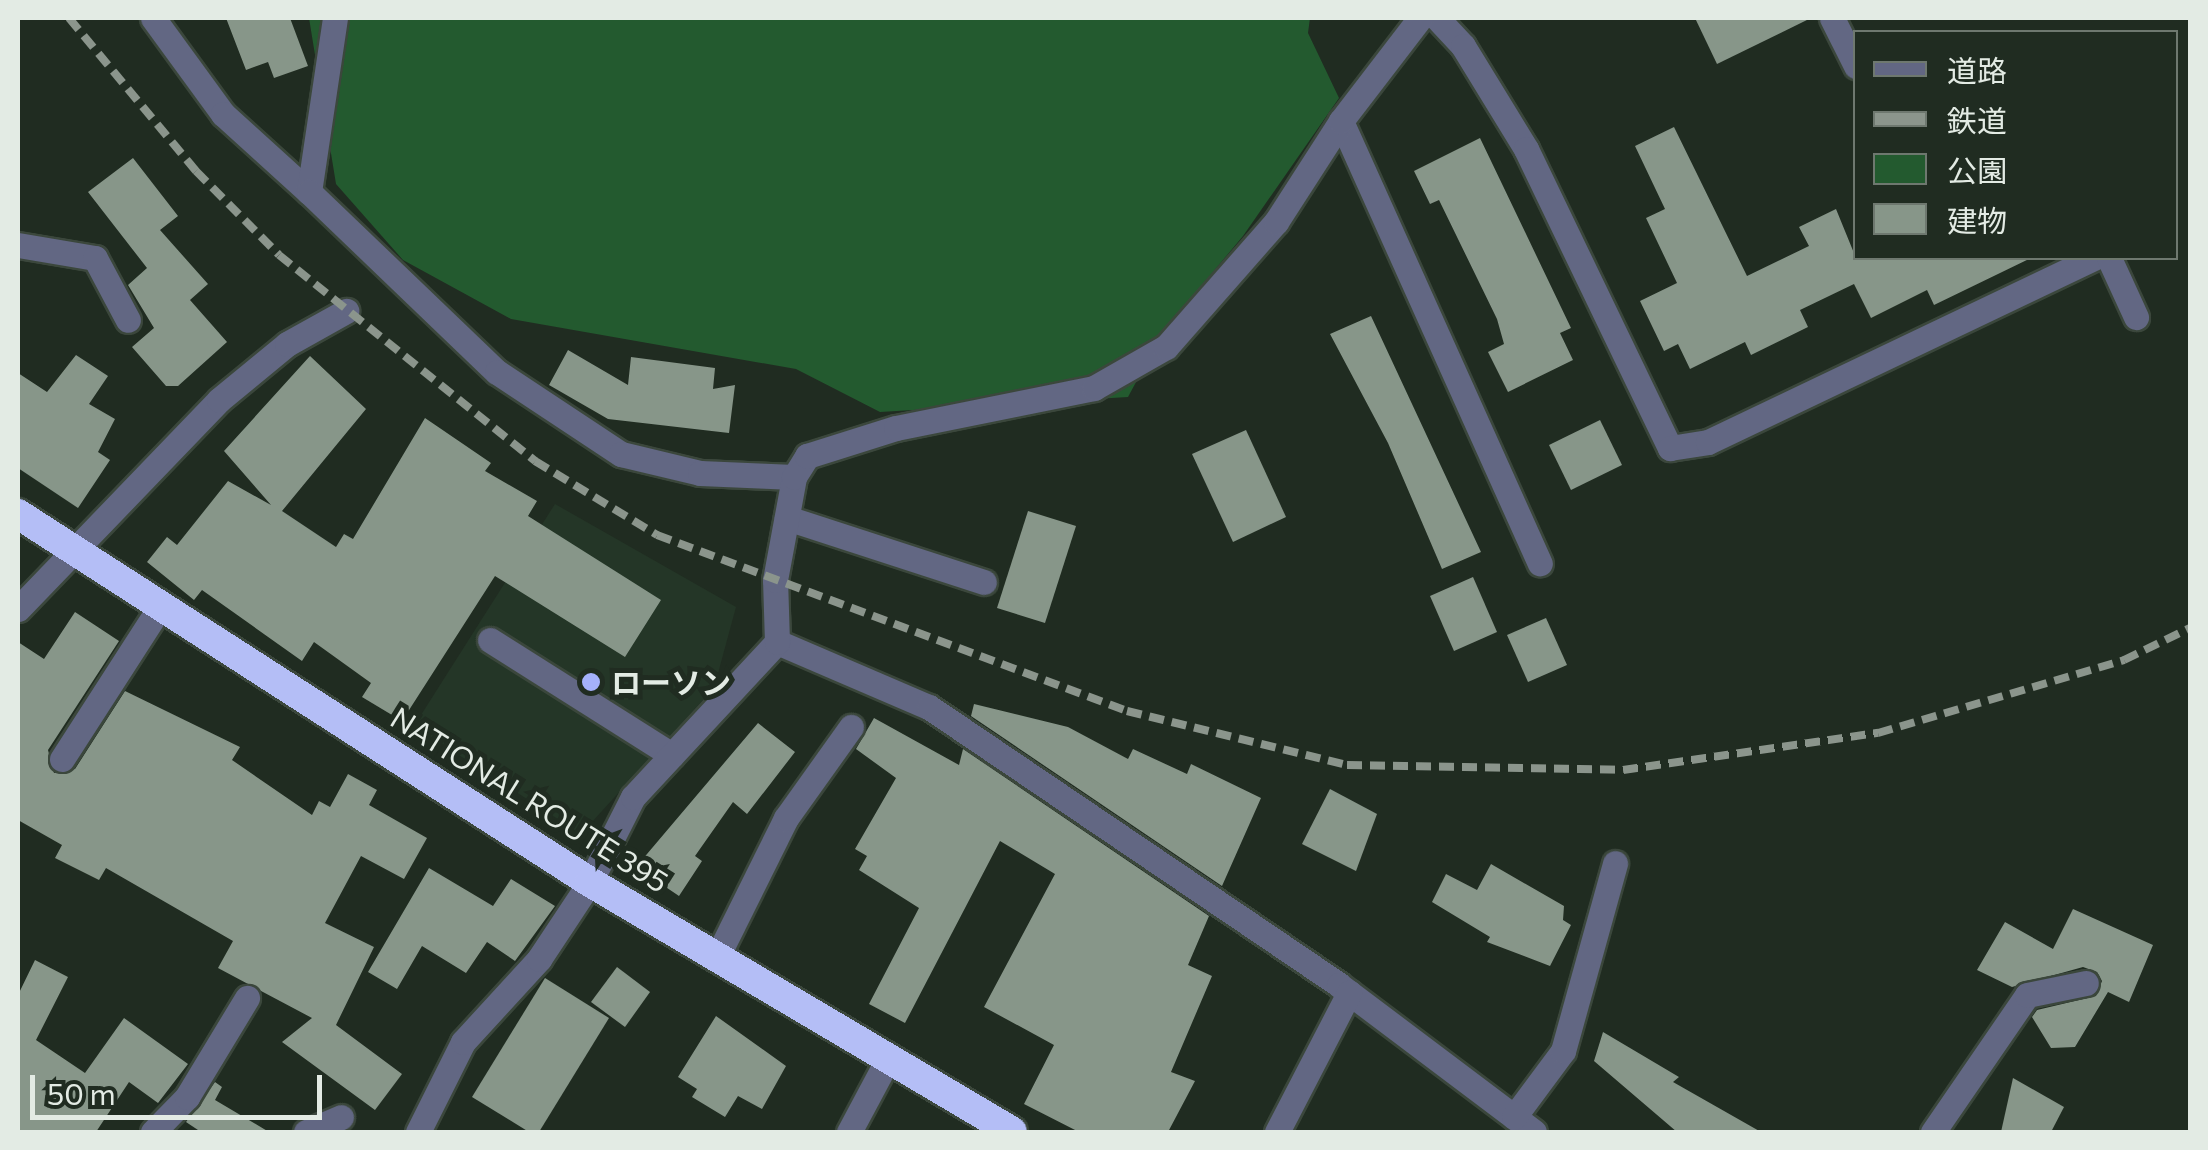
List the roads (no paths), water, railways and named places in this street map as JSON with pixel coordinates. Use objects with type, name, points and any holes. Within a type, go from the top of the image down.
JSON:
[{"type":"highway","name":"NATIONAL ROUTE 395","points":[[18,514],[590,882],[1012,1132]]},
{"type":"street","points":[[152,18],[223,114],[497,372],[621,454],[700,473],[794,477]]},
{"type":"street","points":[[310,192],[335,18]]},
{"type":"street","points":[[418,1132],[463,1042],[538,959],[590,882],[633,797],[777,642],[775,580],[794,477],[806,456],[896,428],[1094,388],[1166,348],[1276,222],[1340,121],[1420,18]]},
{"type":"street","points":[[1437,18],[1464,46],[1526,149],[1670,448],[1708,442],[2090,260]]},
{"type":"street","points":[[1832,18],[1853,60]]},
{"type":"street","points":[[1340,121],[1540,563]]},
{"type":"street","points":[[18,245],[95,258],[128,320]]},
{"type":"street","points":[[2110,260],[2136,316]]},
{"type":"street","points":[[18,608],[194,428],[287,344],[346,310]]},
{"type":"street","points":[[787,518],[984,582]]},
{"type":"street","points":[[62,759],[162,604]]},
{"type":"street","points":[[490,640],[672,755]]},
{"type":"street","points":[[777,642],[930,707],[1350,993],[1524,1124],[1563,1051],[1615,863]]},
{"type":"street","points":[[717,957],[786,818],[851,727]]},
{"type":"street","points":[[1933,1132],[2028,995],[2086,983]]},
{"type":"street","points":[[1277,1132],[1350,993]]},
{"type":"street","points":[[153,1132],[187,1097],[247,998]]},
{"type":"street","points":[[849,1132],[889,1056]]},
{"type":"street","points":[[306,1132],[341,1117]]},
{"type":"railway","points":[[69,18],[196,171],[279,255],[535,461],[657,535],[1127,711],[1347,765],[1623,770],[1878,733],[2124,660],[2190,628]]},
{"type":"place","name":"ローソン","points":[[591,682]]}]
